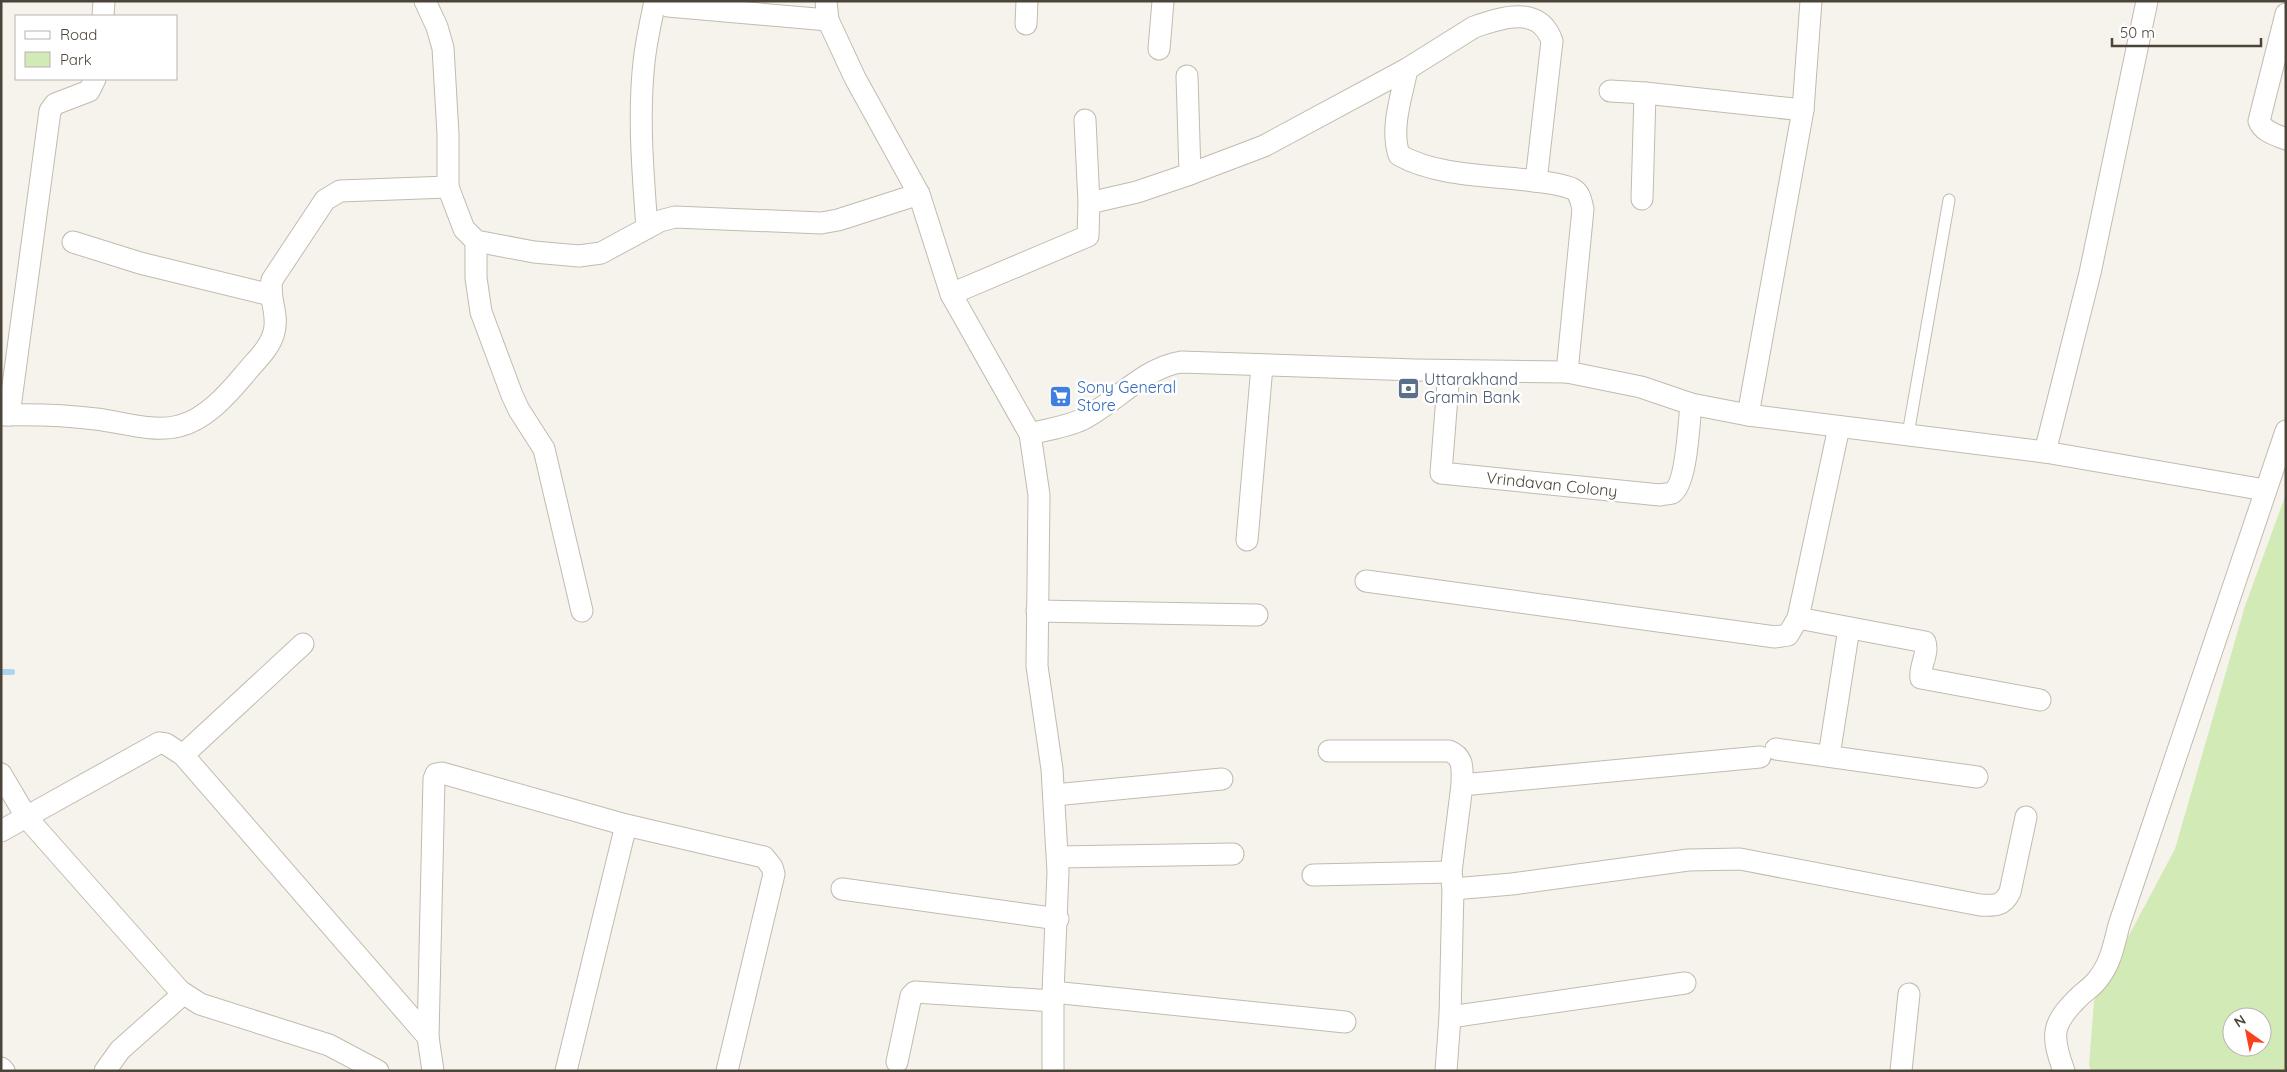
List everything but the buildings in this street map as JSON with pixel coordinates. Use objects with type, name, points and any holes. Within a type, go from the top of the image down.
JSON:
[{"type":"street","points":[[103,15],[104,1]]},
{"type":"street","points":[[425,1],[437,27],[443,48],[448,134],[448,187],[464,229],[476,241],[534,252],[590,255],[601,253],[660,221],[675,217],[821,222],[838,220],[919,194]]},
{"type":"street","points":[[647,228],[642,168],[642,87],[644,62],[655,1]]},
{"type":"street","points":[[661,1],[668,6],[827,11],[855,78],[919,194],[951,294],[1030,434],[1039,495],[1037,666],[1052,768],[1058,857],[1058,919],[1053,996],[1053,1071]]},
{"type":"street","points":[[1026,24],[1027,1]]},
{"type":"street","points":[[1160,49],[1163,1]]},
{"type":"street","points":[[1748,415],[1803,110],[1811,1]]},
{"type":"street","points":[[2045,452],[2090,273],[2147,1]]},
{"type":"street","points":[[2286,14],[2259,121],[2261,126],[2268,132],[2286,139]]},
{"type":"street","points":[[1089,203],[1137,192],[1264,146],[1407,69],[1474,27],[1520,16],[1532,19],[1547,28],[1552,41],[1536,181]]},
{"type":"street","points":[[1407,69],[1395,129],[1395,142],[1399,155],[1410,161],[1435,169],[1536,181],[1575,190],[1581,198],[1583,209],[1568,372]]},
{"type":"street","points":[[1187,76],[1190,174]]},
{"type":"street","points":[[94,80],[89,91],[55,104],[50,111],[5,415],[85,418],[158,428],[183,425],[219,401],[234,388],[269,346],[277,318],[271,295],[272,280],[325,200],[340,190],[448,187]]},
{"type":"street","points":[[1610,91],[1646,92],[1803,110]]},
{"type":"street","points":[[1642,199],[1646,92]]},
{"type":"street","points":[[951,294],[1088,236],[1089,203],[1085,120]]},
{"type":"street","points":[[476,241],[476,278],[481,312],[512,395],[519,410],[544,449],[582,611]]},
{"type":"street","points":[[73,242],[140,264],[271,295]]},
{"type":"street","points":[[1030,434],[1083,419],[1153,372],[1168,364],[1181,362],[1262,366],[1568,372],[1641,387],[1691,404],[1748,415],[2045,452],[2265,490]]},
{"type":"street","points":[[1247,540],[1262,366]]},
{"type":"street","name":"Vrindavan Colony","points":[[1449,370],[1441,473],[1660,495],[1672,492],[1678,486],[1682,473],[1691,404]]},
{"type":"street","points":[[1366,581],[1775,637],[1788,635],[1798,618],[1839,427]]},
{"type":"street","points":[[2064,1071],[2055,1038],[2058,1022],[2069,1007],[2098,980],[2109,962],[2119,925],[2286,431]]},
{"type":"street","points":[[1038,611],[1257,615]]},
{"type":"street","points":[[1798,618],[1925,642],[1927,647],[1920,672],[1921,678],[2040,700]]},
{"type":"street","points":[[1829,756],[1850,628]]},
{"type":"street","points":[[183,755],[303,644]]},
{"type":"street","points":[[1,831],[159,743],[166,744],[183,755],[428,1037]]},
{"type":"street","points":[[1329,751],[1450,751],[1459,755],[1462,761],[1462,785],[1452,881],[1450,1018],[1446,1071]]},
{"type":"street","points":[[1462,785],[1768,753],[1829,756],[1977,777]]},
{"type":"street","points":[[433,1071],[428,1037],[434,779],[436,774],[442,773],[626,825],[764,857],[774,874],[727,1071]]},
{"type":"street","points":[[1,774],[27,818],[183,994],[200,1004],[329,1044],[378,1071]]},
{"type":"street","points":[[1054,795],[1222,780]]},
{"type":"street","points":[[1313,875],[1512,884],[1688,860],[1732,859],[1760,861],[1980,905],[1997,906],[2006,900],[2010,892],[2026,817]]},
{"type":"street","points":[[566,1071],[626,825]]},
{"type":"street","points":[[1058,857],[1233,854]]},
{"type":"street","points":[[842,889],[1058,919]]},
{"type":"street","points":[[1450,1018],[1685,983]]},
{"type":"street","points":[[896,1062],[911,996],[915,992],[1053,996],[1345,1022]]},
{"type":"street","points":[[106,1071],[120,1050],[183,994]]},
{"type":"street","points":[[1901,1071],[1909,994]]},
{"type":"lane","points":[[1908,434],[1948,200]]},
{"type":"green space","points":[[2286,494],[2286,1071],[2091,1071],[2089,1065],[2094,1001],[2175,849],[2245,606]]},
{"type":"waterway","points":[[1,672],[12,672]]},
{"type":"place","name":"Uttarakhand Gramin Bank","points":[[1408,388]]},
{"type":"place","name":"Sony General Store","points":[[1061,396]]}]
